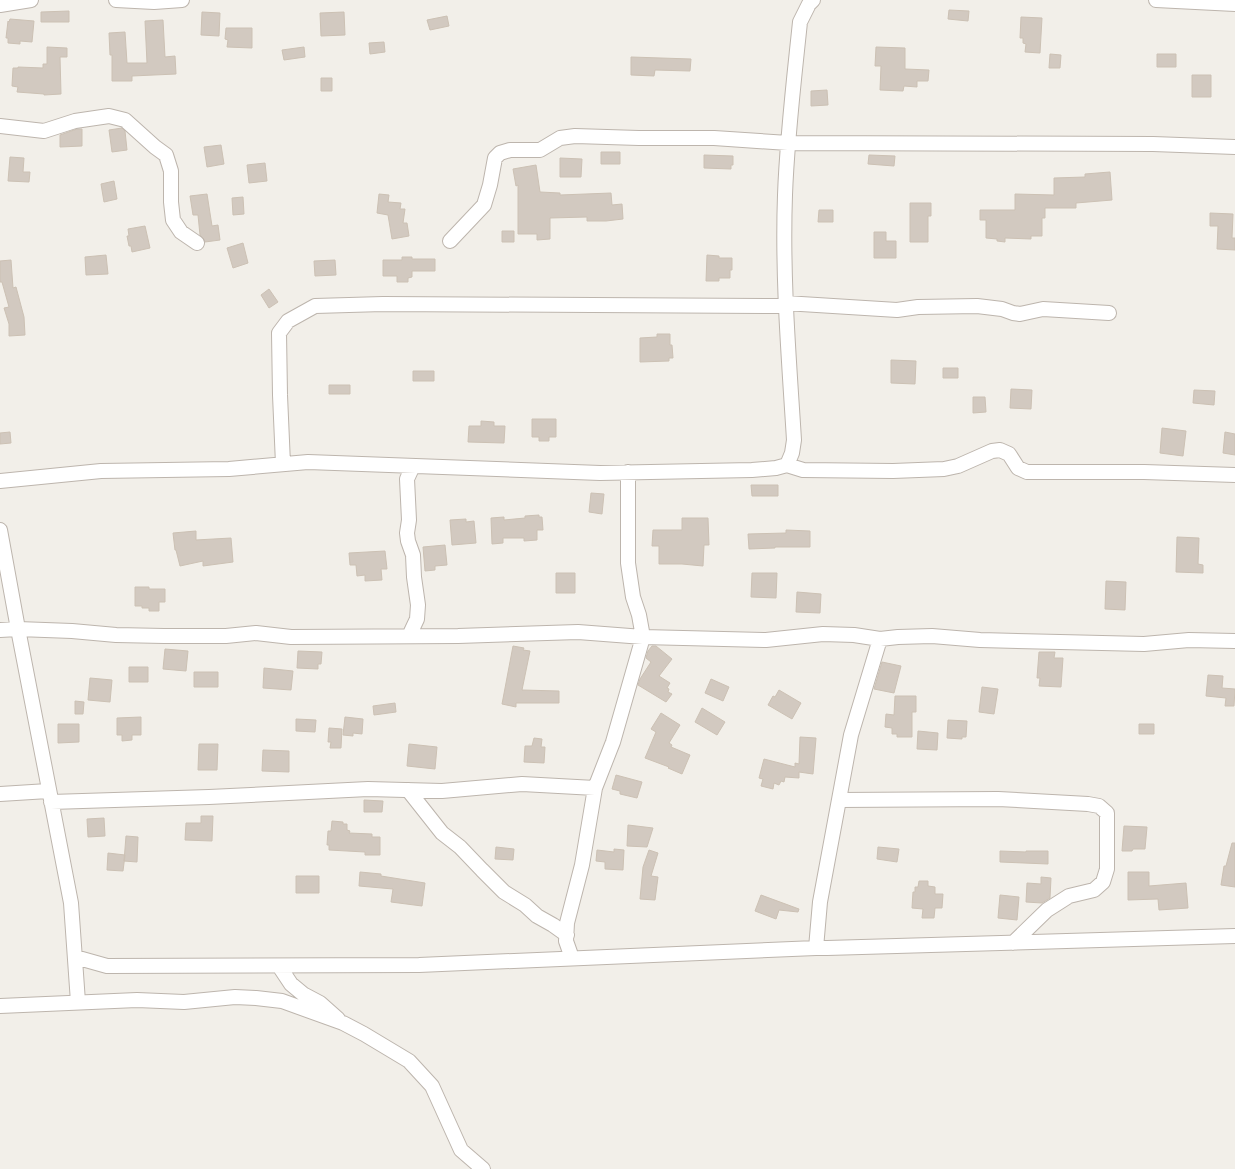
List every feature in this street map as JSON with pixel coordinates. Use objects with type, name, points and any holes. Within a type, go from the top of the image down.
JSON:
[{"type":"street","points":[[0,5],[31,0]]},
{"type":"street","points":[[116,0],[154,2],[182,0]]},
{"type":"street","points":[[787,465],[792,453],[794,440],[785,304],[785,195],[788,143],[800,22],[809,4],[813,0]]},
{"type":"street","points":[[1156,0],[1235,4]]},
{"type":"street","points":[[0,126],[44,131],[75,121],[109,116],[125,120],[166,155],[171,171],[171,202],[173,220],[181,232],[197,243]]},
{"type":"street","points":[[450,241],[484,205],[490,185],[495,158],[500,153],[510,150],[540,150],[560,138],[575,136],[714,138],[788,143],[1153,144],[1235,147]]},
{"type":"street","points":[[283,464],[279,333],[288,321],[315,306],[383,304],[785,304],[896,310],[918,307],[977,306],[992,307],[1020,314],[1043,309],[1109,313]]},
{"type":"street","points":[[0,481],[101,471],[229,469],[308,462],[600,473],[752,470],[776,468],[787,465],[811,471],[893,471],[958,466],[992,451],[1000,450],[1009,454],[1018,468],[1027,472],[1144,472],[1235,475]]},
{"type":"street","points":[[409,636],[417,619],[418,605],[413,555],[407,533],[407,479],[413,466]]},
{"type":"street","points":[[572,958],[566,941],[567,923],[582,865],[595,788],[613,742],[643,637],[639,615],[633,597],[628,563],[628,472]]},
{"type":"street","points":[[0,530],[71,903],[78,1002]]},
{"type":"street","points":[[0,630],[18,629],[72,631],[140,636],[226,636],[256,633],[291,637],[458,636],[578,632],[643,637],[766,640],[823,634],[854,635],[880,639],[932,636],[987,640],[1144,644],[1189,640],[1235,641]]},
{"type":"street","points":[[816,948],[820,902],[851,735],[880,639]]},
{"type":"street","points":[[0,794],[194,798],[368,789],[442,790],[522,784],[595,788]]},
{"type":"street","points":[[408,790],[442,833],[460,847],[504,892],[525,905],[537,916],[553,925],[566,935]]},
{"type":"street","points":[[840,800],[998,800],[1088,804],[1099,806],[1108,813],[1106,840],[1107,869],[1103,882],[1094,890],[1070,896],[1047,910],[1013,943]]},
{"type":"street","points":[[74,957],[107,966],[419,965],[816,948],[1235,936]]},
{"type":"street","points":[[279,966],[291,984],[303,994],[320,1003],[343,1023]]},
{"type":"street","points":[[0,1006],[137,1000],[184,1002],[235,997],[282,1001],[343,1023],[410,1061],[432,1086],[461,1150],[483,1169]]},
{"type":"building","points":[[949,10],[969,11],[968,21],[948,19]]},
{"type":"building","points":[[69,11],[69,22],[41,22],[41,12]]},
{"type":"building","points":[[202,12],[220,13],[219,36],[201,35]]},
{"type":"building","points":[[344,12],[345,35],[321,36],[320,13]]},
{"type":"building","points":[[447,16],[449,26],[430,30],[427,20]]},
{"type":"building","points":[[1021,17],[1042,18],[1040,53],[1025,52],[1026,44],[1023,43],[1023,38],[1020,38]]},
{"type":"building","points":[[10,19],[34,21],[32,42],[20,41],[20,44],[8,43],[8,38],[6,38],[8,21],[9,22]]},
{"type":"building","points":[[163,20],[165,57],[175,56],[176,74],[132,76],[132,81],[112,81],[112,55],[110,55],[109,33],[125,32],[127,63],[147,63],[145,21]]},
{"type":"building","points":[[226,28],[252,28],[252,48],[227,47],[228,40],[225,39]]},
{"type":"building","points":[[384,42],[385,52],[370,54],[369,43]]},
{"type":"building","points":[[47,47],[67,48],[67,57],[60,57],[61,94],[44,95],[17,92],[18,87],[12,86],[13,68],[43,68],[43,64],[47,64]]},
{"type":"building","points":[[304,47],[305,57],[284,60],[282,50]]},
{"type":"building","points":[[876,47],[905,48],[905,69],[929,70],[928,81],[917,81],[917,87],[904,86],[903,91],[880,90],[881,66],[875,66]]},
{"type":"building","points":[[1050,54],[1061,55],[1060,68],[1049,68]]},
{"type":"building","points":[[1157,54],[1176,54],[1176,67],[1157,67]]},
{"type":"building","points":[[631,57],[691,59],[690,71],[655,70],[654,76],[631,75]]},
{"type":"building","points":[[1192,75],[1211,75],[1211,97],[1192,97]]},
{"type":"building","points":[[321,78],[332,78],[332,91],[321,91]]},
{"type":"building","points":[[827,90],[828,105],[811,106],[811,91]]},
{"type":"building","points":[[122,128],[125,131],[127,150],[112,152],[109,130]]},
{"type":"building","points":[[77,129],[82,129],[82,146],[60,147],[60,135]]},
{"type":"building","points":[[221,145],[224,164],[207,167],[204,147]]},
{"type":"building","points":[[601,152],[620,152],[620,164],[601,164]]},
{"type":"building","points":[[704,155],[733,156],[733,165],[731,165],[731,169],[704,168]]},
{"type":"building","points":[[869,155],[895,156],[894,166],[868,164]]},
{"type":"building","points":[[10,157],[24,158],[23,172],[30,172],[29,182],[8,181]]},
{"type":"building","points":[[560,158],[582,159],[581,177],[560,177]]},
{"type":"building","points":[[265,163],[267,181],[249,183],[247,165]]},
{"type":"building","points":[[536,165],[540,192],[560,193],[560,195],[611,193],[612,205],[622,204],[623,219],[587,221],[587,217],[550,218],[550,239],[537,240],[537,234],[518,234],[518,185],[516,186],[513,169]]},
{"type":"building","points":[[1110,172],[1112,200],[1076,203],[1076,208],[1045,208],[1045,218],[1042,218],[1042,236],[1031,236],[1031,239],[1005,238],[1005,242],[997,241],[997,239],[986,238],[986,220],[980,220],[980,210],[1015,210],[1015,194],[1054,195],[1054,178],[1085,177],[1085,174]]},
{"type":"building","points":[[114,181],[117,199],[104,202],[101,184]]},
{"type":"building","points":[[207,194],[212,226],[218,225],[220,240],[205,242],[200,235],[198,215],[193,215],[190,196]]},
{"type":"building","points":[[379,194],[389,195],[388,202],[401,203],[400,209],[405,209],[403,223],[407,223],[409,236],[392,239],[388,215],[377,213]]},
{"type":"building","points":[[243,197],[244,214],[233,215],[232,198]]},
{"type":"building","points":[[910,203],[931,203],[931,216],[928,216],[928,242],[910,242]]},
{"type":"building","points":[[819,210],[833,210],[833,222],[818,222]]},
{"type":"building","points":[[1210,213],[1233,214],[1232,238],[1235,238],[1235,250],[1217,249],[1218,226],[1210,226]]},
{"type":"building","points":[[145,226],[150,248],[132,252],[127,236],[129,236],[128,229]]},
{"type":"building","points":[[502,231],[514,231],[514,242],[502,242]]},
{"type":"building","points":[[874,232],[886,232],[886,241],[896,241],[896,258],[874,258]]},
{"type":"building","points":[[243,243],[248,263],[233,268],[227,248]]},
{"type":"building","points":[[106,255],[108,274],[86,275],[85,257]]},
{"type":"building","points":[[707,255],[719,256],[719,258],[732,258],[730,278],[719,278],[719,281],[706,281]]},
{"type":"building","points":[[402,257],[412,257],[412,259],[435,259],[435,271],[412,271],[412,277],[408,278],[408,282],[397,282],[397,276],[383,276],[383,260],[402,260]]},
{"type":"building","points":[[11,260],[13,288],[16,287],[24,317],[25,335],[9,336],[9,324],[4,308],[9,307],[2,282],[0,282],[0,261]]},
{"type":"building","points":[[335,260],[336,275],[315,276],[314,261]]},
{"type":"building","points":[[269,289],[278,302],[269,308],[261,295]]},
{"type":"building","points":[[657,334],[670,334],[670,345],[672,345],[673,358],[669,358],[669,361],[640,362],[640,338],[657,337]]},
{"type":"building","points":[[891,360],[916,361],[915,384],[891,383]]},
{"type":"building","points":[[943,368],[958,368],[958,378],[943,378]]},
{"type":"building","points":[[413,371],[434,371],[434,381],[413,381]]},
{"type":"building","points":[[329,385],[350,385],[350,394],[329,394]]},
{"type":"building","points":[[1011,389],[1032,390],[1031,409],[1010,408]]},
{"type":"building","points":[[1194,390],[1215,391],[1214,405],[1193,403]]},
{"type":"building","points":[[973,397],[985,397],[986,412],[973,413]]},
{"type":"building","points":[[532,419],[556,419],[556,437],[549,437],[549,441],[539,441],[539,437],[532,437]]},
{"type":"building","points":[[481,421],[494,422],[494,426],[505,426],[504,443],[468,442],[469,426],[481,426]]},
{"type":"building","points":[[1162,428],[1186,431],[1183,456],[1160,453]]},
{"type":"building","points":[[10,432],[11,443],[0,444],[0,433]]},
{"type":"building","points":[[1225,432],[1235,434],[1235,455],[1223,453]]},
{"type":"building","points":[[751,485],[778,485],[778,496],[752,496]]},
{"type":"building","points":[[591,493],[604,494],[602,514],[589,512]]},
{"type":"building","points":[[539,515],[539,517],[542,517],[543,530],[537,530],[537,540],[524,541],[524,538],[503,538],[503,543],[492,544],[491,518],[504,517],[504,520]]},
{"type":"building","points":[[682,518],[708,518],[709,545],[704,545],[703,566],[659,564],[659,546],[652,546],[653,530],[682,530]]},
{"type":"building","points":[[466,519],[466,522],[474,521],[476,543],[452,545],[450,520]]},
{"type":"building","points":[[786,530],[810,531],[810,547],[749,549],[748,534],[786,533]]},
{"type":"building","points":[[196,531],[196,540],[231,538],[233,562],[203,566],[203,561],[180,566],[175,550],[173,533]]},
{"type":"building","points":[[1177,537],[1199,538],[1198,564],[1203,565],[1203,573],[1176,572]]},
{"type":"building","points":[[445,545],[447,565],[435,566],[435,570],[425,571],[423,547]]},
{"type":"building","points":[[385,551],[387,569],[381,569],[382,580],[365,581],[365,575],[357,576],[356,565],[350,565],[349,553]]},
{"type":"building","points":[[556,573],[575,573],[575,593],[556,593]]},
{"type":"building","points":[[752,573],[777,573],[776,598],[751,597]]},
{"type":"building","points":[[1106,581],[1126,582],[1125,610],[1105,609]]},
{"type":"building","points":[[135,587],[165,589],[165,602],[159,602],[159,611],[149,611],[149,608],[135,606]]},
{"type":"building","points":[[797,592],[821,594],[820,613],[796,612]]},
{"type":"building","points":[[513,646],[530,651],[522,690],[559,691],[559,703],[516,703],[516,707],[502,704]]},
{"type":"building","points":[[652,646],[656,646],[672,659],[659,676],[670,683],[667,688],[669,689],[668,692],[672,694],[666,702],[638,685],[640,679],[651,662],[646,658],[648,651]]},
{"type":"building","points":[[165,649],[188,651],[186,671],[163,669]]},
{"type":"building","points":[[298,651],[322,652],[321,664],[318,664],[318,669],[297,668]]},
{"type":"building","points":[[1039,652],[1055,652],[1054,658],[1063,658],[1061,687],[1039,686],[1040,678],[1037,678]]},
{"type":"building","points":[[882,662],[901,666],[894,693],[874,689]]},
{"type":"building","points":[[129,667],[148,667],[148,682],[129,682]]},
{"type":"building","points":[[264,668],[293,671],[291,690],[263,688]]},
{"type":"building","points":[[194,672],[218,672],[218,687],[194,687]]},
{"type":"building","points":[[1208,675],[1223,676],[1222,688],[1235,689],[1234,706],[1225,706],[1226,698],[1206,696]]},
{"type":"building","points":[[90,678],[112,680],[110,702],[88,700]]},
{"type":"building","points":[[711,679],[729,687],[723,701],[705,693]]},
{"type":"building","points":[[982,687],[998,689],[994,714],[979,712]]},
{"type":"building","points":[[779,690],[801,703],[792,719],[768,705],[773,696],[775,697]]},
{"type":"building","points":[[895,696],[916,696],[916,712],[912,712],[912,737],[897,737],[897,734],[892,734],[892,728],[885,727],[886,714],[894,715]]},
{"type":"building","points":[[75,701],[84,702],[83,714],[75,714]]},
{"type":"building","points":[[395,703],[396,712],[374,715],[373,706]]},
{"type":"building","points":[[702,708],[725,722],[717,735],[695,722]]},
{"type":"building","points":[[661,713],[680,725],[669,743],[672,745],[671,747],[690,755],[682,774],[668,768],[669,767],[645,758],[656,732],[651,729]]},
{"type":"building","points":[[141,717],[141,735],[132,735],[132,740],[122,741],[122,735],[117,735],[117,718]]},
{"type":"building","points":[[345,717],[363,719],[362,734],[353,733],[353,736],[343,735]]},
{"type":"building","points":[[296,719],[316,720],[315,732],[296,731]]},
{"type":"building","points":[[948,720],[967,721],[966,737],[962,737],[962,739],[947,738]]},
{"type":"building","points":[[58,724],[79,724],[79,742],[58,743]]},
{"type":"building","points":[[1139,724],[1154,724],[1154,734],[1139,734]]},
{"type":"building","points":[[329,728],[342,729],[341,748],[330,748],[331,742],[328,742]]},
{"type":"building","points":[[918,731],[938,733],[937,750],[917,749]]},
{"type":"building","points":[[800,737],[816,738],[813,774],[799,772],[799,778],[785,777],[784,782],[781,781],[779,785],[774,783],[773,789],[761,786],[763,779],[759,778],[764,759],[795,767],[795,763],[799,764]]},
{"type":"building","points":[[534,738],[542,739],[541,747],[545,747],[544,763],[524,762],[525,746],[532,746]]},
{"type":"building","points":[[199,744],[218,744],[217,770],[198,770]]},
{"type":"building","points":[[409,744],[437,747],[435,769],[407,766]]},
{"type":"building","points":[[263,750],[289,751],[289,772],[262,771]]},
{"type":"building","points":[[616,775],[642,782],[637,798],[620,794],[620,791],[612,789]]},
{"type":"building","points":[[364,800],[383,801],[382,812],[364,812]]},
{"type":"building","points":[[201,816],[213,816],[212,841],[185,840],[186,823],[201,823]]},
{"type":"building","points":[[104,818],[105,836],[88,837],[87,819]]},
{"type":"building","points":[[332,821],[347,824],[347,830],[350,831],[349,833],[372,834],[372,837],[380,837],[380,855],[365,855],[365,852],[329,850],[329,845],[327,845],[328,831],[331,831]]},
{"type":"building","points":[[628,825],[653,828],[647,847],[627,846]]},
{"type":"building","points":[[1124,826],[1147,827],[1145,849],[1122,851]]},
{"type":"building","points":[[126,836],[138,837],[137,862],[124,861]]},
{"type":"building","points":[[1232,843],[1235,843],[1235,887],[1221,885],[1224,866],[1226,866]]},
{"type":"building","points":[[496,847],[514,849],[513,860],[495,859]]},
{"type":"building","points":[[878,847],[899,849],[897,862],[877,859]]},
{"type":"building","points":[[614,849],[624,850],[623,870],[605,869],[605,862],[596,861],[597,850],[614,852]]},
{"type":"building","points":[[649,850],[658,853],[651,876],[658,877],[655,900],[640,899],[643,867]]},
{"type":"building","points":[[1000,851],[1048,851],[1048,864],[1000,862]]},
{"type":"building","points":[[108,853],[125,855],[123,871],[107,870]]},
{"type":"building","points":[[360,872],[381,874],[381,876],[425,883],[422,906],[391,902],[393,889],[359,886]]},
{"type":"building","points":[[1128,872],[1149,872],[1149,886],[1186,883],[1188,908],[1159,910],[1158,899],[1128,900]]},
{"type":"building","points":[[296,876],[319,876],[319,893],[296,893]]},
{"type":"building","points":[[1041,877],[1051,878],[1050,898],[1042,903],[1026,902],[1027,883],[1041,884]]},
{"type":"building","points":[[919,881],[928,881],[928,886],[935,887],[935,894],[943,894],[942,908],[935,908],[934,918],[922,918],[923,909],[912,908],[913,892],[915,892],[915,887],[918,887]]},
{"type":"building","points":[[761,895],[799,909],[798,912],[779,910],[776,919],[755,911]]},
{"type":"building","points":[[1000,895],[1019,897],[1017,920],[998,918]]}]
